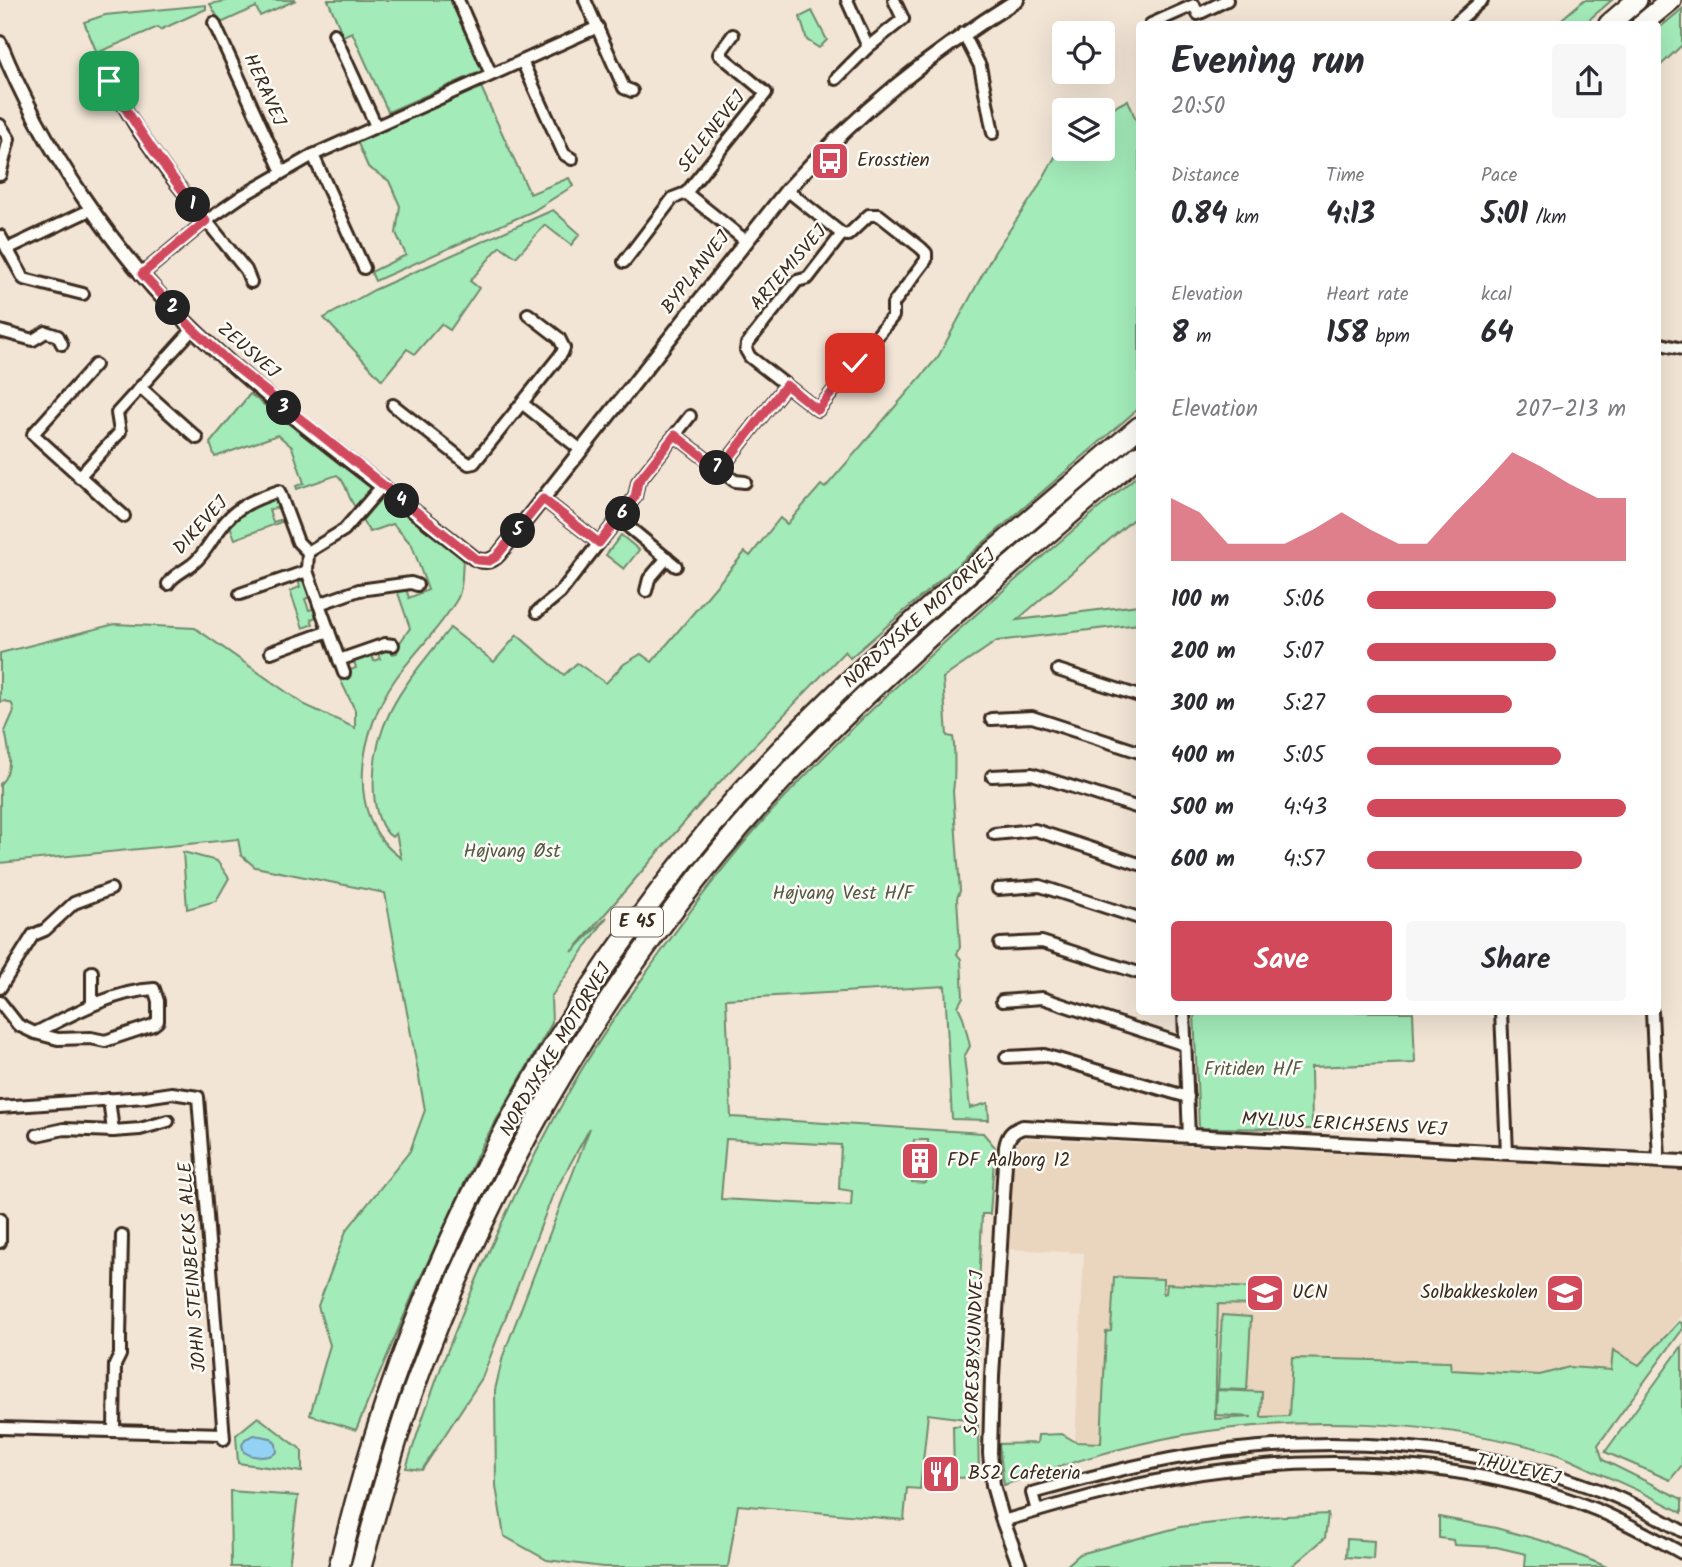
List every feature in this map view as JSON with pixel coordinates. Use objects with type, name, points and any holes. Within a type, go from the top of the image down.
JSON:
[{"type":"highway","points":[[1612,21],[1637,0]]},
{"type":"highway","points":[[1646,21],[1671,0]]},
{"type":"highway","name":"NORDJYSKE MOTORVEJ","points":[[339,1564],[365,1470],[399,1368],[441,1263],[515,1113],[573,1015],[626,937],[707,832],[816,714],[917,619],[1136,431]]},
{"type":"highway","name":"NORDJYSKE MOTORVEJ","points":[[361,1567],[389,1463],[413,1392],[451,1294],[499,1191],[533,1126],[593,1025],[674,909],[739,828],[870,690],[1136,458]]},
{"type":"highway","points":[[373,1567],[391,1490],[414,1417],[499,1191]]},
{"type":"street","points":[[458,0],[491,74]]},
{"type":"street","points":[[585,0],[624,88],[632,91]]},
{"type":"street","points":[[847,0],[868,47]]},
{"type":"street","points":[[836,79],[868,47],[903,19],[894,0]]},
{"type":"street","name":"BYPLANVEJ","points":[[485,561],[496,557],[787,190],[825,148],[886,92],[963,33],[1017,0]]},
{"type":"street","points":[[1158,21],[1194,5],[1198,13],[1227,0]]},
{"type":"street","points":[[1458,21],[1482,0]]},
{"type":"street","name":"HERAVEJ","points":[[215,23],[282,172]]},
{"type":"street","points":[[142,274],[206,221],[313,155],[598,27]]},
{"type":"street","points":[[963,33],[980,66],[993,133]]},
{"type":"street","points":[[334,34],[376,125]]},
{"type":"street","name":"SELENEVEJ","points":[[624,261],[673,198],[686,193],[766,93],[719,54],[733,36]]},
{"type":"street","name":"ZEUSVEJ","points":[[0,43],[49,142],[92,209],[142,274],[193,329],[266,393],[474,558],[485,561]]},
{"type":"street","points":[[522,61],[564,154],[572,159]]},
{"type":"street","points":[[108,66],[109,81],[138,130],[168,173],[246,270],[251,282]]},
{"type":"street","points":[[0,125],[9,139],[0,174]]},
{"type":"street","points":[[313,155],[363,268]]},
{"type":"street","name":"ARTEMISVEJ","points":[[787,190],[842,234],[848,235],[854,231],[869,215],[879,215],[926,253],[926,260],[892,304],[893,316],[816,414],[786,385],[750,357],[746,350],[747,344],[797,281],[808,278],[842,234]]},
{"type":"street","name":"SELENEVEJ","points":[[686,193],[746,241]]},
{"type":"street","points":[[7,249],[92,209]]},
{"type":"street","points":[[0,236],[24,279],[83,294]]},
{"type":"street","points":[[393,405],[469,464],[480,458],[564,348],[559,338],[528,314]]},
{"type":"street","points":[[79,477],[120,432],[117,413],[193,329]]},
{"type":"street","points":[[0,331],[33,340],[46,332],[58,336],[62,344]]},
{"type":"street","points":[[1661,344],[1682,349]]},
{"type":"street","points":[[95,365],[33,434],[124,516]]},
{"type":"street","points":[[720,470],[786,385]]},
{"type":"street","points":[[140,387],[197,438]]},
{"type":"street","points":[[523,404],[581,450]]},
{"type":"street","points":[[537,612],[560,593],[619,519],[635,497],[638,482],[690,416]]},
{"type":"street","points":[[675,435],[735,481],[745,482]]},
{"type":"street","points":[[344,673],[307,571],[308,552],[344,530],[383,485]]},
{"type":"street","name":"DIKEVEJ","points":[[168,584],[171,578],[201,557],[233,512],[254,499],[279,491],[298,542],[308,552]]},
{"type":"street","points":[[543,499],[599,543]]},
{"type":"street","points":[[619,519],[676,566]]},
{"type":"street","points":[[646,591],[649,579],[667,558]]},
{"type":"street","points":[[240,594],[307,571]]},
{"type":"street","points":[[319,604],[371,587],[411,583],[417,585]]},
{"type":"street","points":[[271,652],[329,631]]},
{"type":"street","points":[[339,660],[385,644],[393,645]]},
{"type":"street","points":[[1058,670],[1136,695]]},
{"type":"street","points":[[991,719],[1032,717],[1136,751]]},
{"type":"street","points":[[992,776],[1032,774],[1136,807]]},
{"type":"street","points":[[995,834],[1035,830],[1136,863]]},
{"type":"street","points":[[998,889],[1040,886],[1136,917]]},
{"type":"street","points":[[0,988],[33,935],[45,930],[74,903],[111,889]]},
{"type":"street","points":[[1000,944],[1042,942],[1136,972]]},
{"type":"street","points":[[92,972],[92,1004]]},
{"type":"street","points":[[0,1002],[18,1025],[35,1033],[58,1039],[91,1038],[105,1041],[153,1025],[158,1021],[158,1001],[154,989],[141,989],[92,1004],[35,1033]]},
{"type":"street","points":[[1002,1001],[1042,998],[1185,1045]]},
{"type":"street","points":[[1184,1015],[1189,1137]]},
{"type":"street","points":[[1501,1015],[1507,1153]]},
{"type":"street","points":[[1652,1015],[1659,1160]]},
{"type":"street","points":[[1006,1057],[1044,1055],[1188,1097]]},
{"type":"street","name":"JOHN STEINBECKS ALLE","points":[[0,1428],[114,1430],[224,1437],[198,1097],[172,1093],[109,1099]]},
{"type":"street","points":[[0,1107],[109,1099],[113,1132]]},
{"type":"street","points":[[37,1135],[64,1129],[113,1132],[140,1129],[168,1121]]},
{"type":"street","name":"MYLIUS ERICHSENS VEJ","points":[[1008,1136],[1023,1128],[1682,1162]]},
{"type":"street","name":"SCORESBYSUNDVEJ","points":[[1008,1136],[994,1335],[990,1453],[993,1485],[1020,1567]]},
{"type":"street","points":[[0,1219],[0,1242]]},
{"type":"street","points":[[114,1430],[115,1366],[120,1355],[122,1235]]},
{"type":"street","points":[[1335,1444],[1335,1464]]},
{"type":"street","name":"THULEVEJ","points":[[1037,1511],[1032,1493],[1121,1469],[1190,1455],[1292,1445],[1335,1444],[1443,1451],[1543,1471],[1604,1492],[1682,1531]]},
{"type":"street","points":[[1227,1451],[1229,1469]]},
{"type":"street","name":"THULEVEJ","points":[[1003,1521],[1125,1487],[1229,1469],[1335,1464],[1441,1471],[1538,1490],[1597,1510],[1682,1553]]},
{"type":"street","points":[[1121,1469],[1125,1487]]},
{"type":"shaded area","name":"UCN","points":[[1024,1138],[1682,1171],[1682,1314],[1587,1430],[1338,1424],[1230,1428],[1135,1445],[1074,1461],[1084,1253],[1009,1249],[1015,1145]]},
{"type":"green space","points":[[230,0],[296,0],[260,16],[256,7],[221,23],[210,4]]},
{"type":"green space","points":[[328,0],[452,0],[484,70],[388,112],[352,32],[343,36]]},
{"type":"green space","points":[[1584,0],[1612,0],[1588,21],[1560,21]]},
{"type":"green space","points":[[206,5],[206,9],[160,30],[158,27],[97,53],[84,22],[105,15]]},
{"type":"green space","points":[[1682,9],[1682,45],[1661,65],[1661,27]]},
{"type":"green space","points":[[812,11],[827,40],[819,48],[807,40],[800,17]]},
{"type":"green space","points":[[481,87],[530,194],[569,178],[573,186],[533,211],[375,281],[371,272],[406,255],[396,233],[400,206],[389,181],[368,167],[357,141]]},
{"type":"green space","name":"Højvang Øst","points":[[1128,100],[1136,120],[1136,411],[850,658],[845,651],[714,788],[572,952],[607,917],[551,997],[552,1023],[482,1145],[417,1285],[356,1430],[310,1415],[330,1345],[318,1306],[346,1231],[410,1151],[425,1110],[385,893],[255,867],[241,855],[238,839],[0,863],[0,784],[9,766],[5,731],[14,711],[12,704],[0,702],[0,653],[115,624],[195,628],[305,705],[355,728],[355,710],[338,675],[356,668],[354,661],[371,654],[374,661],[380,659],[378,652],[387,649],[393,654],[397,653],[399,644],[410,628],[397,590],[406,589],[409,598],[428,590],[412,545],[393,524],[370,532],[362,521],[383,496],[463,559],[458,597],[383,699],[366,747],[364,796],[370,820],[382,841],[401,858],[396,833],[392,837],[384,829],[376,806],[374,768],[378,745],[394,704],[450,628],[494,662],[517,635],[564,675],[577,663],[606,683],[624,664],[641,654],[652,662],[745,552],[750,556],[780,518],[787,524],[821,485],[825,488],[938,357],[994,253],[1053,161],[1115,161],[1115,107]]},
{"type":"green space","points":[[553,210],[580,234],[571,245],[545,225],[516,257],[500,246],[470,281],[479,288],[450,330],[441,324],[415,354],[407,349],[382,380],[324,318],[374,290]]},
{"type":"green space","points":[[250,394],[373,489],[357,509],[337,475],[297,489],[296,486],[304,483],[292,447],[278,435],[215,457],[210,443]]},
{"type":"green space","name":"Højvang Vest H/F","points":[[1136,477],[1136,517],[1017,620],[1136,605],[1136,624],[997,641],[943,678],[947,736],[953,737],[954,748],[953,791],[960,891],[957,898],[960,947],[957,954],[961,959],[963,997],[958,1006],[970,1046],[964,1057],[970,1108],[988,1103],[989,1120],[952,1119],[945,986],[726,999],[731,1117],[983,1133],[995,1147],[990,1214],[982,1214],[974,1420],[928,1414],[920,1489],[907,1488],[904,1520],[738,1505],[728,1567],[603,1567],[547,1560],[504,1536],[496,1486],[495,1390],[503,1356],[590,1128],[552,1197],[482,1378],[422,1470],[406,1468],[460,1319],[502,1222],[549,1127],[605,1033],[727,863],[859,722],[997,596]],"holes":[[[726,1139],[841,1145],[839,1189],[852,1191],[851,1206],[721,1199]],[[914,1140],[928,1140],[926,1183],[912,1182]]]},
{"type":"green space","points":[[274,498],[279,507],[269,510],[273,522],[284,521],[235,539],[229,523],[239,513]]},
{"type":"green space","points":[[621,535],[639,550],[624,569],[606,555]]},
{"type":"green space","points":[[298,579],[305,579],[312,596],[305,599],[309,610],[316,608],[318,612],[314,613],[316,617],[311,619],[313,624],[303,628],[290,591],[300,587]]},
{"type":"green space","points":[[183,852],[217,861],[229,878],[216,901],[187,909]]},
{"type":"green space","name":"Fritiden H/F","points":[[1194,1015],[1413,1015],[1415,1063],[1311,1067],[1312,1129],[1199,1128]]},
{"type":"green space","points":[[1114,1277],[1163,1279],[1163,1294],[1166,1293],[1167,1284],[1255,1288],[1254,1305],[1218,1304],[1215,1419],[1252,1417],[1216,1415],[1217,1390],[1262,1392],[1261,1417],[1289,1416],[1292,1358],[1450,1362],[1451,1370],[1540,1375],[1569,1367],[1611,1370],[1613,1350],[1639,1365],[1679,1322],[1682,1323],[1682,1330],[1598,1445],[1603,1460],[1682,1499],[1682,1513],[1547,1451],[1459,1433],[1366,1424],[1272,1425],[1183,1435],[1115,1450],[1004,1485],[999,1444],[1037,1443],[1038,1435],[1062,1434],[1076,1442],[1101,1443],[1106,1332],[1111,1331]]},
{"type":"green space","points":[[1222,1315],[1251,1317],[1247,1390],[1218,1389]]},
{"type":"green space","points":[[1682,1346],[1682,1465],[1670,1480],[1605,1452]]},
{"type":"green space","points":[[258,1417],[302,1450],[302,1472],[238,1463],[236,1435]]},
{"type":"green space","points":[[978,1425],[979,1477],[954,1478],[953,1426]]},
{"type":"green space","points":[[230,1491],[298,1496],[289,1567],[231,1567]]},
{"type":"green space","points":[[1328,1514],[1325,1538],[1291,1567],[1065,1567],[1080,1554],[1180,1527],[1265,1517]]},
{"type":"green space","points":[[1439,1517],[1496,1528],[1550,1543],[1607,1567],[1525,1567],[1526,1554],[1496,1547],[1454,1545],[1453,1540],[1439,1538]]},
{"type":"green space","points":[[1347,1539],[1374,1541],[1373,1559],[1346,1557]]},
{"type":"water","points":[[254,1435],[271,1438],[276,1444],[277,1452],[261,1457],[244,1452],[242,1445],[245,1439]]},
{"type":"place","name":"Erosstien","points":[[830,161]]},
{"type":"place","name":"FDF Aalborg 12","points":[[920,1161]]},
{"type":"place","name":"UCN","points":[[1265,1293]]},
{"type":"place","name":"Solbakkeskolen","points":[[1565,1293]]},
{"type":"place","name":"B52 Cafeteria","points":[[941,1474]]},
{"type":"route","points":[[109,81],[138,130],[206,221],[142,274],[193,329],[227,360],[477,560],[489,561],[496,557],[543,499],[599,543],[635,497],[638,482],[675,435],[720,470],[786,385],[818,410],[855,363]]}]
